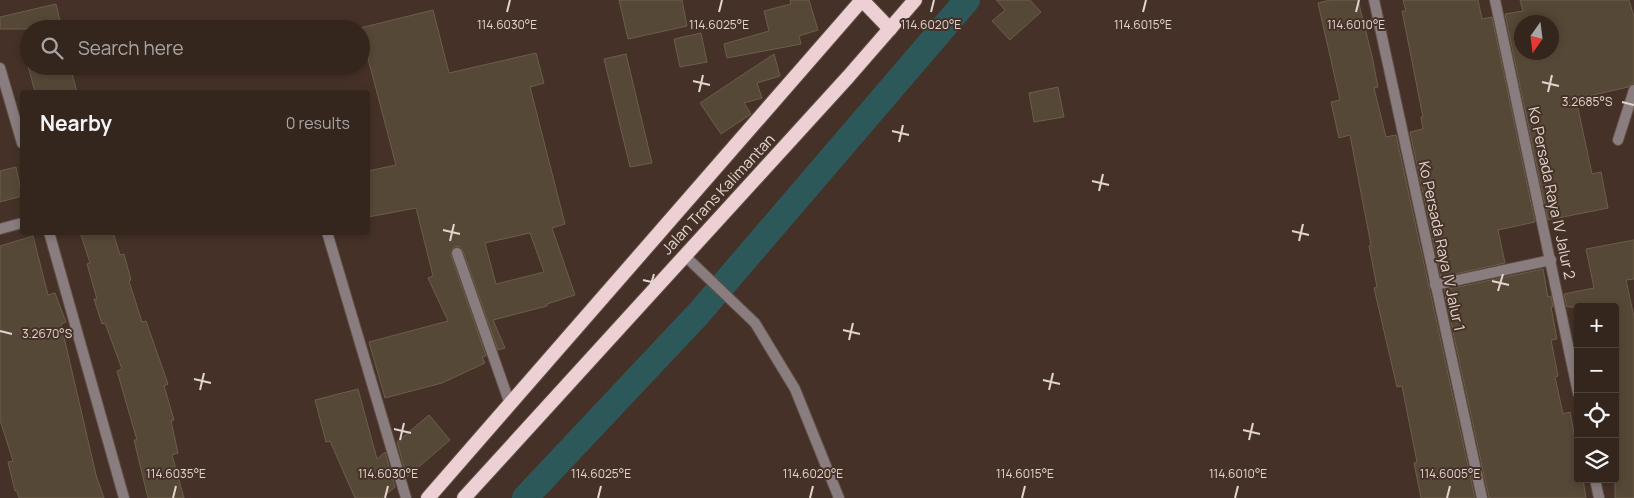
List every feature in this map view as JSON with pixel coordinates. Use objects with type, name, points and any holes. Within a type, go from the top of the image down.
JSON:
[{"type":"highway","points":[[862,0],[891,27]]},
{"type":"highway","name":"Jalan Trans Kalimantan","points":[[428,498],[862,0]]},
{"type":"highway","points":[[869,0],[891,27]]},
{"type":"highway","name":"Jalan Trans Kalimantan","points":[[464,498],[915,0]]},
{"type":"street","name":"Ko Persada Raya IV Jalur 1","points":[[1374,0],[1482,498]]},
{"type":"street","name":"Ko Persada Raya IV Jalur 2","points":[[1495,0],[1578,393]]},
{"type":"street","points":[[0,68],[20,136]]},
{"type":"street","points":[[1618,140],[1634,90]]},
{"type":"street","points":[[0,229],[20,224]]},
{"type":"street","points":[[50,235],[124,498]]},
{"type":"street","points":[[327,235],[406,498]]},
{"type":"street","points":[[457,253],[510,404]]},
{"type":"street","points":[[684,255],[755,323],[795,389],[839,498]]},
{"type":"street","points":[[1435,285],[1551,260]]},
{"type":"street","points":[[1596,483],[1599,498]]},
{"type":"building","points":[[619,0],[682,0],[687,26],[628,39]]},
{"type":"building","points":[[790,0],[809,0],[818,30],[799,36],[801,44],[727,58],[724,44],[769,31],[764,11],[791,4]]},
{"type":"building","points":[[996,0],[1030,0],[1041,12],[1010,40],[992,21],[1005,10]]},
{"type":"building","points":[[1331,0],[1358,0],[1372,56],[1378,87],[1374,88],[1386,137],[1396,135],[1475,498],[1421,498],[1414,463],[1417,462],[1402,386],[1397,387],[1374,288],[1377,287],[1369,246],[1371,245],[1350,135],[1339,138],[1331,102],[1340,100],[1318,3]]},
{"type":"building","points":[[1403,0],[1478,0],[1482,19],[1492,17],[1535,222],[1498,230],[1505,263],[1441,277],[1410,132],[1423,129],[1421,117],[1423,117],[1402,11],[1406,11]]},
{"type":"building","points":[[1520,0],[1629,0],[1634,17],[1634,83],[1628,87],[1576,99],[1592,174],[1601,172],[1608,208],[1548,220],[1515,60],[1559,60],[1559,15],[1514,15],[1514,57],[1505,14],[1523,11]]},
{"type":"building","points":[[56,4],[60,20],[20,20],[20,29],[0,29],[0,17]]},
{"type":"building","points":[[433,10],[449,73],[536,53],[544,83],[530,87],[565,224],[552,228],[575,295],[547,304],[547,306],[493,320],[505,348],[498,350],[463,251],[459,246],[454,247],[451,255],[486,356],[482,357],[485,363],[442,383],[385,398],[369,342],[448,321],[428,278],[433,276],[416,208],[370,217],[370,171],[396,165],[370,66],[370,26]],"holes":[[[530,233],[544,272],[496,284],[485,243]]]},
{"type":"building","points":[[701,33],[707,62],[680,67],[674,39]]},
{"type":"building","points":[[626,54],[652,163],[630,167],[604,59]]},
{"type":"building","points":[[774,54],[780,76],[757,83],[762,98],[744,103],[751,114],[721,134],[700,103]]},
{"type":"building","points":[[30,75],[72,75],[76,90],[34,90]]},
{"type":"building","points":[[1058,87],[1064,117],[1034,122],[1029,93]]},
{"type":"building","points":[[16,167],[20,197],[0,202],[0,171]]},
{"type":"building","points":[[81,235],[114,235],[120,255],[124,254],[131,280],[129,281],[142,322],[146,321],[168,384],[164,386],[174,420],[171,421],[178,453],[172,455],[184,498],[148,498],[134,440],[137,440],[117,371],[122,369],[105,323],[102,324],[94,299],[97,299],[87,264],[90,263]]},
{"type":"building","points":[[33,236],[48,295],[55,293],[66,322],[61,324],[96,475],[104,498],[19,498],[17,491],[15,491],[8,462],[13,461],[0,420],[0,246]]},
{"type":"building","points":[[1634,240],[1634,279],[1626,280],[1634,317],[1634,498],[1615,498],[1615,483],[1619,483],[1619,303],[1574,303],[1574,307],[1567,307],[1564,294],[1594,288],[1586,249]]},
{"type":"building","points":[[1543,269],[1548,297],[1551,296],[1553,307],[1551,307],[1557,339],[1551,340],[1558,376],[1555,377],[1563,414],[1570,412],[1574,433],[1574,483],[1584,483],[1586,498],[1489,498],[1444,290]]},
{"type":"building","points":[[358,389],[377,459],[385,452],[395,487],[382,498],[355,498],[330,441],[326,442],[315,400]]},
{"type":"building","points":[[429,415],[450,440],[407,477],[397,442]]},
{"type":"waterway","points":[[525,498],[699,313],[967,0]]}]
